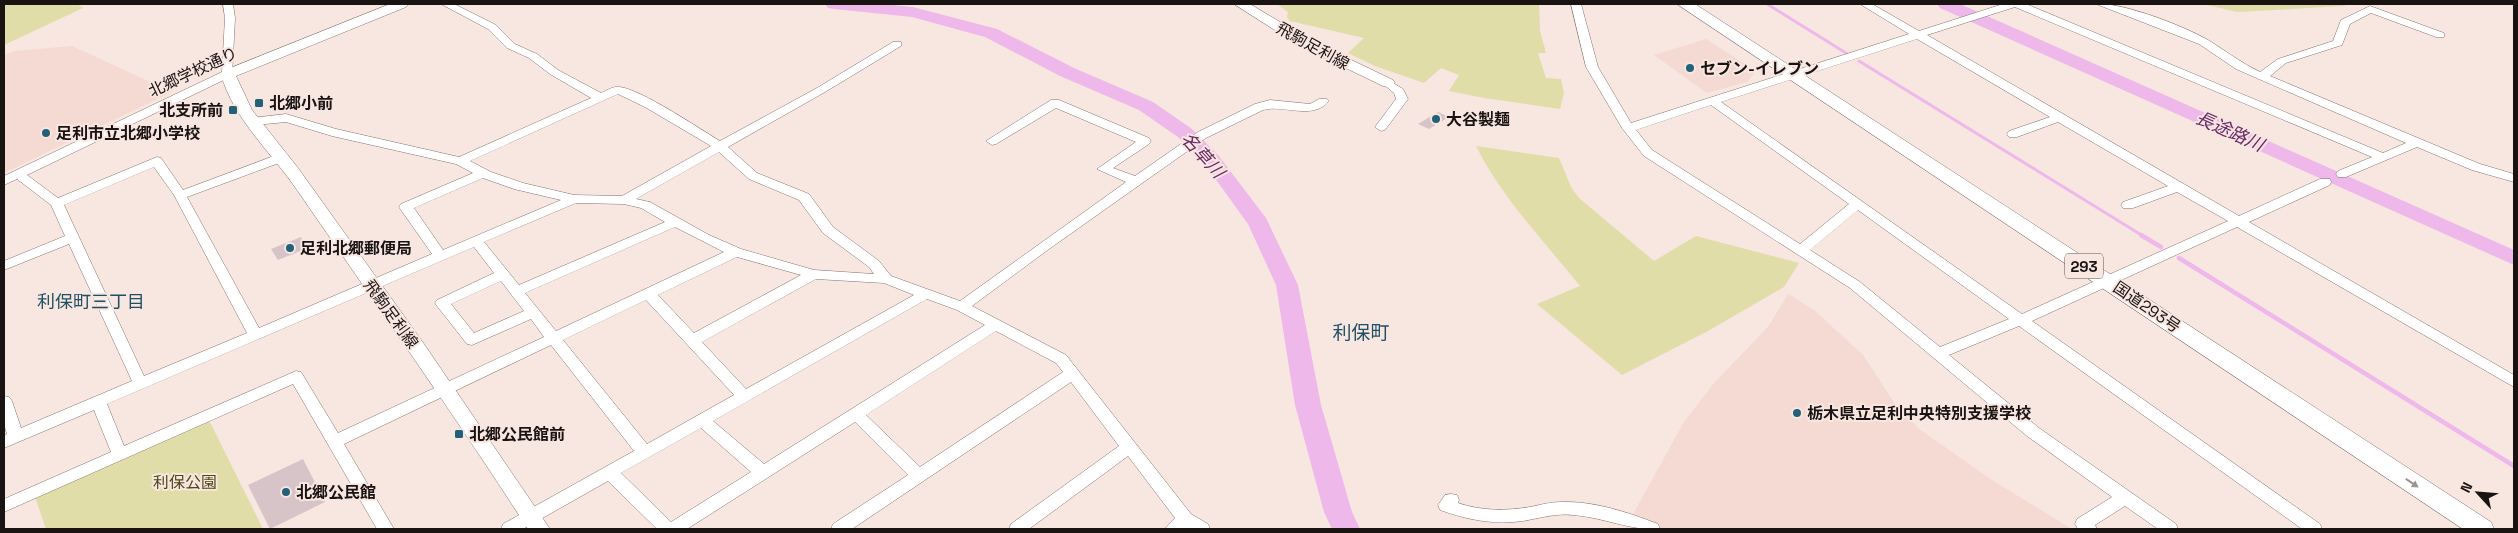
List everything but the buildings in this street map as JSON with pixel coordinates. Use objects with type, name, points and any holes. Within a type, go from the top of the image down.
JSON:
[{"type":"highway","name":"国道293号","points":[[1668,4],[1786,78],[2100,284],[2482,529]]},
{"type":"highway","name":"国道293号","points":[[1685,4],[1786,78]]},
{"type":"highway","name":"国道293号","points":[[2100,284],[2457,529]]},
{"type":"main road","name":"北郷学校通り","points":[[228,74],[402,4]]},
{"type":"main road","name":"飛駒足利線","points":[[1241,4],[1305,43],[1388,83]]},
{"type":"main road","name":"飛駒足利線","points":[[228,74],[232,86],[254,121],[283,157],[371,286],[445,389],[535,523]]},
{"type":"street","points":[[228,4],[230,18],[228,74]]},
{"type":"street","points":[[446,4],[492,27],[511,46],[533,56],[554,72],[600,98]]},
{"type":"street","points":[[1576,4],[1592,67],[1628,128],[1640,145],[1658,161],[1855,285],[2033,432],[2170,529]]},
{"type":"street","points":[[1865,4],[2514,382]]},
{"type":"street","points":[[1628,128],[2015,4],[2384,157]]},
{"type":"street","points":[[2101,4],[2156,22],[2203,42],[2240,66],[2476,168],[2514,178]]},
{"type":"street","points":[[2262,76],[2282,61],[2338,43],[2345,22],[2370,9],[2440,35]]},
{"type":"street","points":[[624,200],[821,90],[897,44]]},
{"type":"street","name":"北郷学校通り","points":[[4,181],[228,74]]},
{"type":"street","points":[[1381,127],[1398,107],[1402,99],[1399,91],[1388,83]]},
{"type":"street","points":[[460,161],[618,90],[649,104],[719,146],[753,176],[804,197],[828,230],[874,264],[886,279]]},
{"type":"street","points":[[962,307],[1044,246],[1138,182],[1199,137],[1259,107],[1270,104],[1312,108],[1324,101]]},
{"type":"street","points":[[1714,102],[2314,529]]},
{"type":"street","points":[[992,141],[1055,103],[1145,142],[1103,169],[1138,182]]},
{"type":"street","points":[[254,121],[286,118],[301,121],[332,132],[460,161],[484,173],[519,186],[574,199],[624,200],[645,205],[736,252],[814,274],[886,279],[962,307],[1061,359],[1129,447],[1178,524],[1202,529]]},
{"type":"street","points":[[2013,134],[2058,118]]},
{"type":"street","points":[[2342,174],[2417,143]]},
{"type":"street","points":[[180,195],[283,157]]},
{"type":"street","points":[[57,203],[157,161],[180,195],[255,334]]},
{"type":"street","points":[[441,257],[406,207],[484,173]]},
{"type":"street","points":[[18,174],[57,203],[140,383]]},
{"type":"street","points":[[1939,353],[2022,320],[2325,182]]},
{"type":"street","points":[[2128,205],[2178,187]]},
{"type":"street","points":[[4,401],[10,439],[574,199]]},
{"type":"street","points":[[1801,250],[1855,206],[1860,205]]},
{"type":"street","points":[[516,292],[676,222]]},
{"type":"street","points":[[4,266],[72,238]]},
{"type":"street","points":[[476,242],[645,453]]},
{"type":"street","points":[[334,442],[736,252]]},
{"type":"street","points":[[692,341],[814,274]]},
{"type":"street","points":[[502,275],[442,303],[472,340],[532,313]]},
{"type":"street","points":[[648,293],[744,396]]},
{"type":"street","points":[[509,529],[535,523],[610,472],[928,293]]},
{"type":"street","points":[[674,529],[997,324]]},
{"type":"street","points":[[839,529],[1073,373]]},
{"type":"street","points":[[4,506],[296,376],[386,529]]},
{"type":"street","points":[[98,401],[120,454]]},
{"type":"street","points":[[856,414],[919,476]]},
{"type":"street","points":[[702,420],[762,473]]},
{"type":"street","points":[[1017,529],[1129,447]]},
{"type":"street","points":[[610,472],[667,529]]},
{"type":"street","points":[[2088,529],[2083,524],[2125,497]]},
{"type":"street","points":[[1451,500],[1446,505],[1469,514],[1491,517],[1558,508],[1586,510],[1620,517],[1652,529]]},
{"type":"shaded area","points":[[1706,39],[1748,66],[1754,74],[1747,82],[1707,93],[1654,55]]},
{"type":"shaded area","name":"足利市立北郷小学校","points":[[72,46],[172,92],[4,173],[4,55],[15,51]]},
{"type":"shaded area","name":"栃木県立足利中央特別支援学校","points":[[1788,294],[1814,310],[1863,355],[1895,404],[1919,429],[1992,480],[2072,529],[1663,529],[1632,516],[1684,422],[1714,383],[1768,327]]},
{"type":"green space","points":[[4,4],[77,4],[83,8],[4,45]]},
{"type":"green space","points":[[1277,4],[1539,4],[1540,31],[1546,53],[1538,53],[1546,78],[1561,79],[1564,93],[1560,109],[1449,91],[1459,75],[1441,68],[1424,83],[1375,66],[1348,53],[1364,38],[1290,21],[1287,17],[1288,12]]},
{"type":"green space","points":[[2203,4],[2346,4],[2345,6],[2237,12]]},
{"type":"green space","points":[[1476,146],[1559,158],[1571,187],[1579,198],[1654,261],[1696,236],[1799,263],[1784,287],[1708,331],[1622,375],[1537,304],[1580,286],[1511,201],[1486,165]]},
{"type":"green space","name":"利保公園","points":[[209,420],[263,529],[46,529],[35,497]]},
{"type":"waterway","name":"名草川","points":[[834,4],[913,12],[991,33],[1067,72],[1146,106],[1185,133],[1211,159],[1258,223],[1287,285],[1308,405],[1338,512],[1346,529]]},
{"type":"waterway","points":[[1767,4],[1846,53]]},
{"type":"waterway","name":"長途路川","points":[[1946,4],[2514,258]]},
{"type":"waterway","points":[[1859,61],[2143,236]]},
{"type":"waterway","points":[[2141,235],[2161,247]]},
{"type":"waterway","points":[[2179,258],[2514,466]]},
{"type":"place","name":"セブン-イレブン","points":[[1690,68]]},
{"type":"place","name":"北郷小前","points":[[259,103]]},
{"type":"place","name":"北支所前","points":[[233,110]]},
{"type":"place","name":"大谷製麺","points":[[1436,119]]},
{"type":"place","name":"足利市立北郷小学校","points":[[46,133]]},
{"type":"place","name":"足利北郷郵便局","points":[[290,248]]},
{"type":"place","name":"栃木県立足利中央特別支援学校","points":[[1797,413]]},
{"type":"place","name":"北郷公民館前","points":[[459,434]]},
{"type":"place","name":"北郷公民館","points":[[286,492]]},
{"type":"district","name":"利保町三丁目","points":[[91,301]]},
{"type":"district","name":"利保町","points":[[1361,332]]}]
